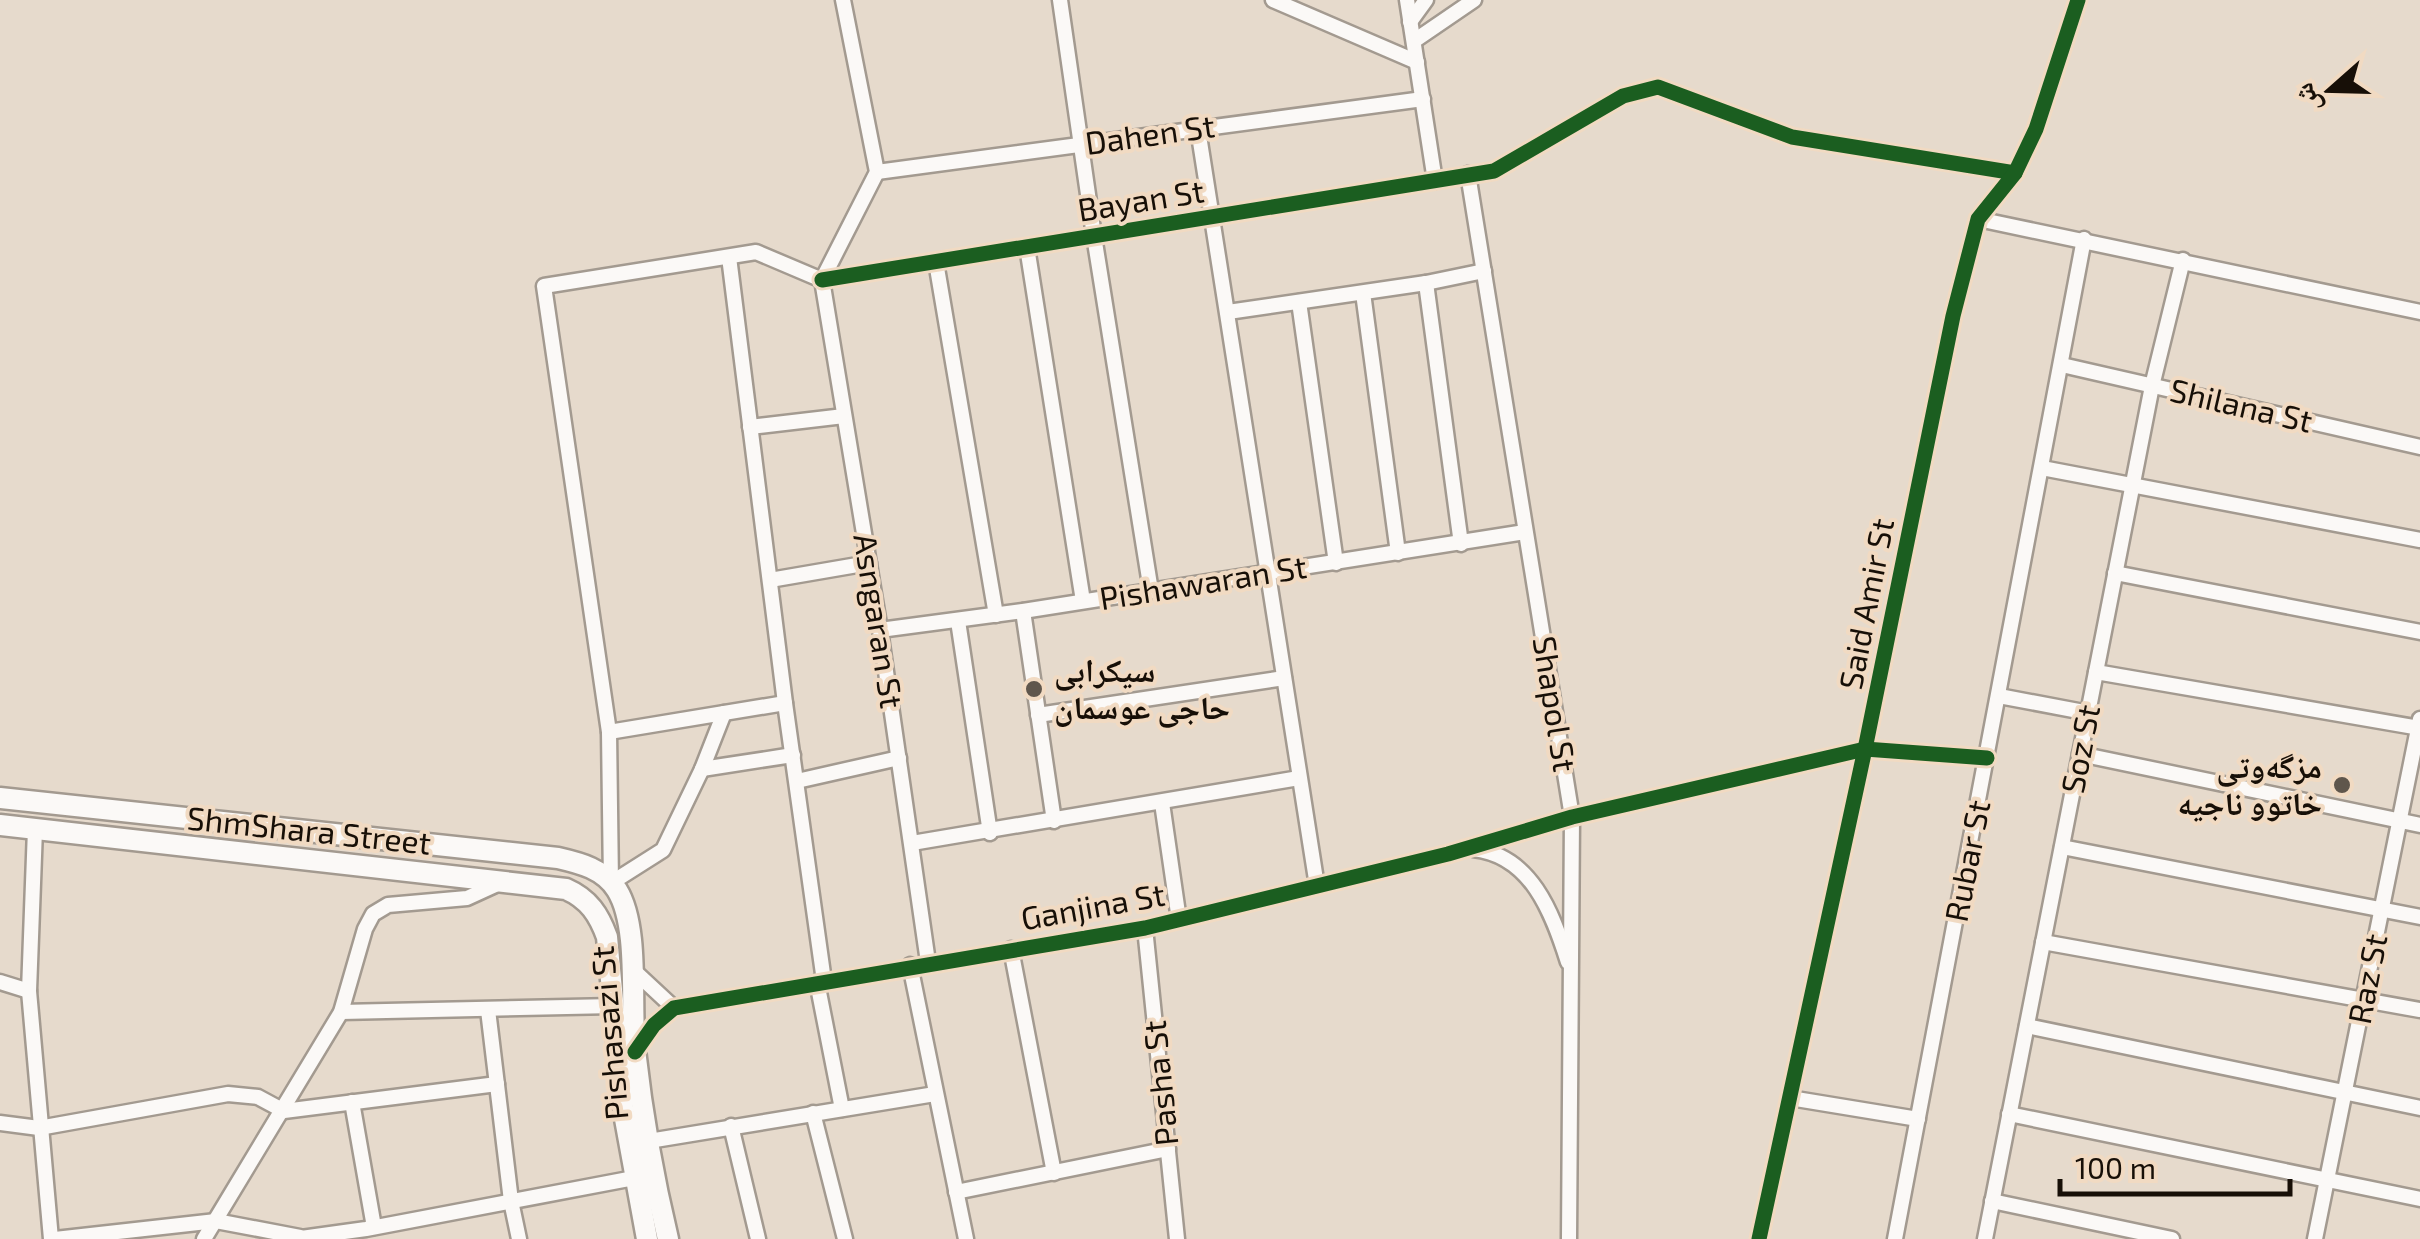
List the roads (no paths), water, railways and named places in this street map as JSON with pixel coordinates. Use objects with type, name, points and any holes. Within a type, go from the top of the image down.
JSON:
[{"type":"main road","name":"ShmShara Street","points":[[0,798],[558,858],[582,864],[611,883]]},
{"type":"main road","name":"ShmShara Street","points":[[0,825],[566,889],[588,902]]},
{"type":"main road","points":[[588,902],[611,883]]},
{"type":"main road","name":"Pishasazi St","points":[[611,883],[626,915],[635,1052],[668,1239]]},
{"type":"main road","name":"Pishasazi St","points":[[588,902],[607,937],[623,1108],[647,1239]]},
{"type":"street","points":[[611,883],[609,732],[544,286],[756,252],[822,280],[877,172],[844,0]]},
{"type":"street","points":[[1060,0],[1151,592]]},
{"type":"street","points":[[1273,0],[1417,62]]},
{"type":"street","points":[[1407,0],[1436,180]]},
{"type":"street","points":[[1410,22],[1426,0]]},
{"type":"street","points":[[1414,41],[1474,0]]},
{"type":"street","name":"Said Amir St","points":[[1759,1239],[1953,316],[1978,218],[2015,173],[2036,129],[2078,0]]},
{"type":"street","name":"Bayan St","points":[[822,280],[1494,170],[1623,96],[1658,87],[1792,137],[2015,173]]},
{"type":"street","name":"Dahen St","points":[[877,172],[1423,99]]},
{"type":"street","points":[[1198,129],[1318,886]]},
{"type":"street","name":"Shapol St","points":[[1468,174],[1572,817],[1569,1239]]},
{"type":"street","points":[[1978,218],[2420,312]]},
{"type":"street","name":"Rubar St","points":[[1896,1239],[2084,239]]},
{"type":"street","points":[[1027,247],[1083,602]]},
{"type":"street","points":[[729,257],[820,982],[842,1108]]},
{"type":"street","name":"Soz St","points":[[1984,1239],[2152,386],[2184,260]]},
{"type":"street","points":[[936,262],[996,615]]},
{"type":"street","points":[[1228,312],[1484,271]]},
{"type":"street","name":"Asngaran St","points":[[822,280],[870,563],[928,962]]},
{"type":"street","points":[[1426,283],[1460,544]]},
{"type":"street","points":[[1363,292],[1398,554]]},
{"type":"street","points":[[1299,302],[1336,563]]},
{"type":"street","name":"Shilana St","points":[[2062,365],[2420,447]]},
{"type":"street","points":[[750,428],[844,416]]},
{"type":"street","points":[[2042,468],[2420,540]]},
{"type":"street","name":"Pishawaran St","points":[[880,630],[1022,612],[1525,532]]},
{"type":"street","points":[[770,580],[870,563]]},
{"type":"street","points":[[2115,573],[2420,632]]},
{"type":"street","points":[[1022,612],[1054,822]]},
{"type":"street","points":[[958,621],[990,832]]},
{"type":"street","points":[[2096,672],[2419,725]]},
{"type":"street","points":[[1038,715],[1284,678]]},
{"type":"street","points":[[1999,696],[2089,713]]},
{"type":"street","points":[[609,732],[785,703]]},
{"type":"street","points":[[611,883],[663,850],[724,713]]},
{"type":"street","name":"Raz St","points":[[2315,1239],[2419,725]]},
{"type":"street","name":"Ganjina St","points":[[674,1008],[1145,928],[1448,854],[1572,817],[1865,749],[1987,758]]},
{"type":"street","points":[[2080,754],[2420,825]]},
{"type":"street","points":[[702,769],[793,755]]},
{"type":"street","points":[[797,781],[899,758]]},
{"type":"street","points":[[912,844],[1299,778]]},
{"type":"street","points":[[1162,802],[1180,920]]},
{"type":"street","points":[[35,829],[30,991],[53,1239],[216,1221],[298,1238],[369,1232],[634,1178]]},
{"type":"street","points":[[2062,848],[2420,917]]},
{"type":"street","points":[[1448,854],[1474,849],[1496,852],[1512,860],[1526,875],[1544,901],[1559,935],[1568,960],[1573,997]]},
{"type":"street","points":[[204,1239],[341,1012],[373,914],[388,905],[467,898],[503,882]]},
{"type":"street","name":"Pasha St","points":[[1145,928],[1177,1239]]},
{"type":"street","points":[[2043,942],[2420,1010]]},
{"type":"street","points":[[1012,949],[1054,1172]]},
{"type":"street","points":[[910,966],[966,1239]]},
{"type":"street","points":[[631,968],[674,1008],[654,1025],[635,1052]]},
{"type":"street","points":[[0,982],[30,991]]},
{"type":"street","points":[[341,1012],[614,1006]]},
{"type":"street","points":[[488,1010],[519,1239]]},
{"type":"street","points":[[2026,1026],[2420,1108]]},
{"type":"street","points":[[0,1124],[40,1128],[228,1094],[258,1097],[284,1111],[497,1084]]},
{"type":"street","points":[[648,1141],[935,1094]]},
{"type":"street","points":[[1790,1098],[1918,1119]]},
{"type":"street","points":[[352,1102],[369,1232]]},
{"type":"street","points":[[813,1113],[845,1239]]},
{"type":"street","points":[[2009,1114],[2420,1199]]},
{"type":"street","points":[[731,1126],[758,1239]]},
{"type":"street","points":[[956,1192],[1168,1149]]},
{"type":"street","points":[[1992,1202],[2172,1239]]},
{"type":"place","name":"سیکرابی حاجی عوسمان","points":[[1034,689]]},
{"type":"place","name":"مزگەوتی خاتوو ناجیە","points":[[2342,785]]}]
